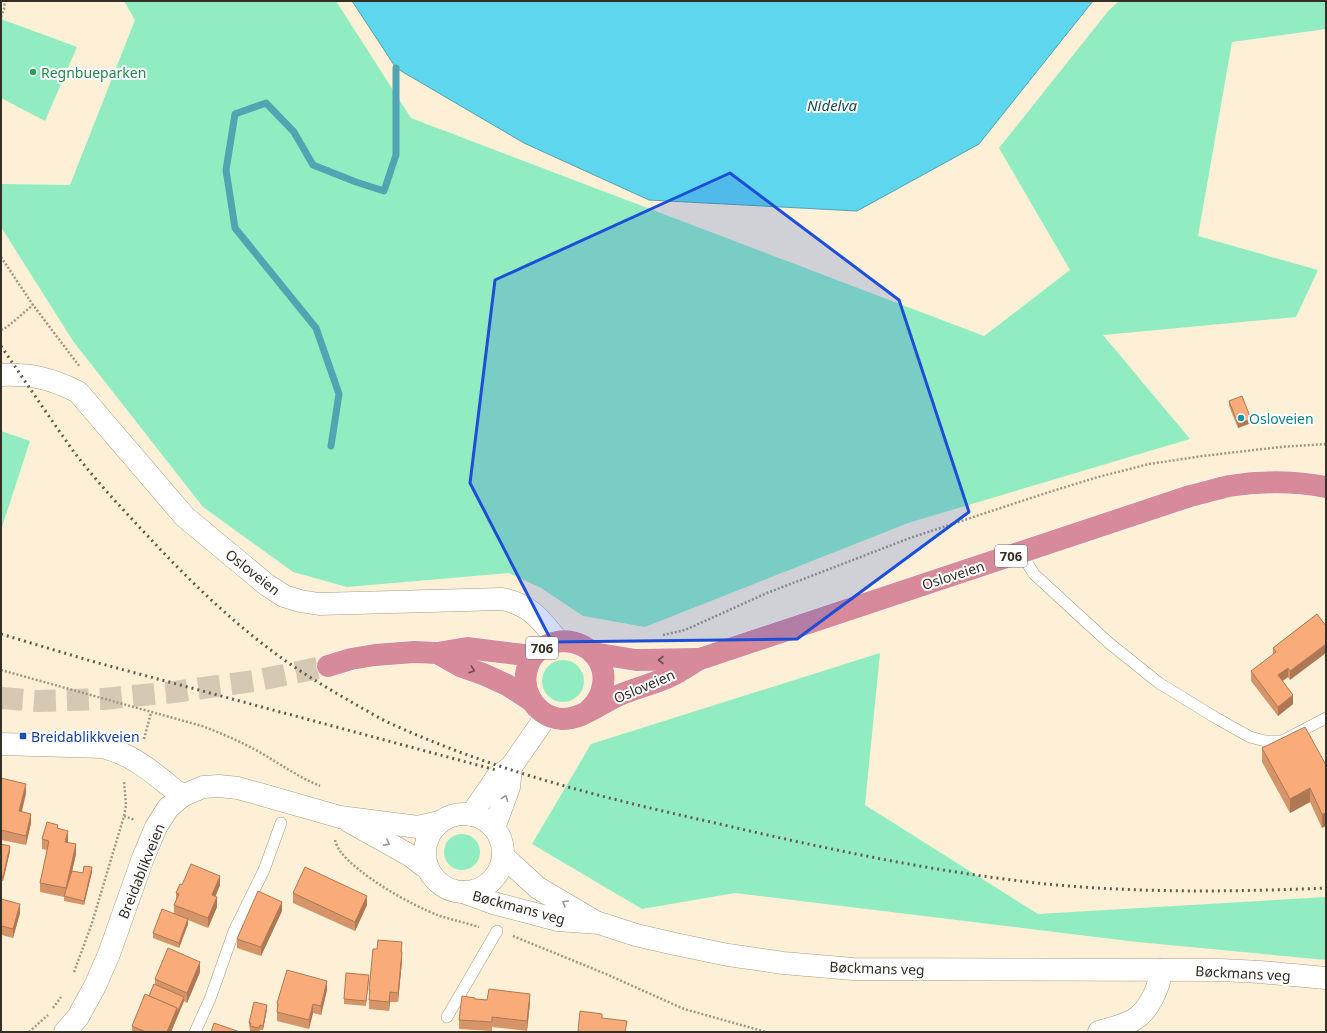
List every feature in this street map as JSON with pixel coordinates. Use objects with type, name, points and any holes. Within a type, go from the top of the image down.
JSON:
[{"type":"highway","name":"Osloveien","points":[[587,712],[617,696],[671,676],[700,659],[1190,496],[1229,486],[1269,482],[1309,484],[1326,487]]},
{"type":"highway","name":"706","points":[[539,708],[527,691],[525,681],[526,670],[533,656],[544,646],[558,641],[571,641],[583,645],[593,653]]},
{"type":"highway","name":"706","points":[[328,666],[351,659],[388,653],[437,653],[467,648],[533,656]]},
{"type":"highway","name":"706","points":[[437,653],[460,666],[484,674],[507,685],[539,708],[561,719],[574,718],[587,712]]},
{"type":"highway","name":"Osloveien","points":[[593,653],[636,660],[700,659]]},
{"type":"highway","points":[[587,712],[597,702],[602,689],[603,675],[600,663],[593,653]]},
{"type":"street","name":"Osloveien","points":[[1,375],[14,374],[37,376],[62,384],[78,392],[185,518],[267,585],[284,596],[300,601],[320,604],[502,599],[515,602],[526,607],[538,616],[558,641]]},
{"type":"street","points":[[494,828],[510,787],[511,767],[539,708]]},
{"type":"street","points":[[1,744],[103,747],[117,750],[135,759],[182,796]]},
{"type":"street","points":[[472,815],[497,777],[511,767]]},
{"type":"street","name":"Breidablikveien","points":[[66,1032],[78,1017],[95,986],[109,954],[156,827],[168,808],[182,796],[203,787],[219,786],[238,788],[340,817],[418,827],[440,822]]},
{"type":"street","points":[[460,814],[472,815],[482,819],[494,828],[501,841],[503,856],[499,871],[490,882],[477,890],[463,892],[449,889],[436,881],[428,869],[424,855],[427,840],[432,830],[440,822],[449,817],[460,814]]},
{"type":"street","name":"Breidablikveien","points":[[340,817],[411,856],[428,869]]},
{"type":"street","name":"Bøckmans veg","points":[[503,856],[538,888],[599,923]]},
{"type":"street","name":"Bøckmans veg","points":[[463,892],[493,903],[558,920],[599,923],[675,944],[728,955],[783,963],[861,969],[1160,970],[1260,972],[1326,978]]},
{"type":"street","points":[[1099,1032],[1135,1019],[1145,1009],[1159,984],[1160,970]]},
{"type":"lane","points":[[1021,553],[1034,574],[1109,643],[1159,683],[1250,737],[1265,741],[1282,741],[1326,718]]},
{"type":"lane","points":[[196,1032],[210,1000],[234,931],[264,870],[281,823]]},
{"type":"lane","name":"Bøckmans veg","points":[[447,1017],[497,931]]},
{"type":"path","points":[[1,17],[5,1]]},
{"type":"path","points":[[1,257],[33,306],[81,368]]},
{"type":"path","points":[[1,330],[33,306]]},
{"type":"path","points":[[657,636],[685,630],[767,593],[910,538],[1098,477],[1149,464],[1203,456],[1280,447],[1326,444]]},
{"type":"path","points":[[1,670],[202,726],[225,735],[324,788]]},
{"type":"path","points":[[143,743],[151,713]]},
{"type":"path","points":[[72,978],[92,923],[124,816],[126,805],[124,779]]},
{"type":"path","points":[[124,816],[138,821]]},
{"type":"path","points":[[334,838],[339,850],[369,878],[426,910],[515,937],[606,974],[684,1009],[766,1032]]},
{"type":"path","points":[[29,1032],[50,1013],[62,996]]},
{"type":"highlighted area","points":[[730,173],[899,300],[969,512],[797,639],[552,642],[470,483],[495,280]]},
{"type":"green space","points":[[124,1],[336,1],[411,118],[984,336],[1070,270],[999,148],[1109,10],[1119,1],[1326,1],[1326,29],[1232,42],[1198,236],[1318,270],[1296,317],[1103,335],[1190,439],[908,523],[645,627],[583,616],[541,588],[509,573],[347,587],[293,572],[203,507],[73,341],[1,227],[1,184],[70,185],[135,20]]},
{"type":"green space","name":"Regnbueparken","points":[[1,19],[77,47],[45,121],[1,98]]},
{"type":"green space","points":[[1,431],[30,441],[1,530]]},
{"type":"green space","points":[[880,653],[865,805],[1038,914],[1326,897],[1326,960],[1137,942],[735,893],[642,909],[532,844],[591,744]]},
{"type":"green space","points":[[563,660],[578,666],[584,681],[578,696],[563,702],[548,696],[542,681],[548,666]]},
{"type":"green space","points":[[466,834],[475,839],[479,845],[479,859],[475,865],[466,870],[458,870],[449,865],[445,859],[444,848],[449,839],[455,835]]},
{"type":"water","name":"Nidelva","points":[[352,1],[1093,1],[979,144],[857,211],[649,200],[524,143],[396,68]]},
{"type":"building","name":"Osloveien","points":[[1242,396],[1251,419],[1238,424],[1229,401]]},
{"type":"building","points":[[1317,614],[1326,626],[1326,644],[1290,671],[1288,668],[1278,675],[1293,695],[1278,707],[1251,671],[1276,652],[1273,648]]},
{"type":"building","points":[[1305,727],[1326,765],[1326,813],[1322,814],[1310,788],[1290,799],[1262,748]]},
{"type":"building","points":[[1,778],[26,784],[19,811],[31,814],[26,836],[1,830]]},
{"type":"building","points":[[47,822],[58,825],[57,828],[68,831],[65,842],[76,844],[66,888],[40,883],[49,841],[42,839]]},
{"type":"building","points":[[1,844],[10,846],[3,877],[1,876]]},
{"type":"building","points":[[191,864],[220,876],[212,895],[217,897],[208,918],[174,905],[179,894],[176,893],[180,884],[182,885]]},
{"type":"building","points":[[84,866],[92,867],[84,901],[64,896],[72,871],[83,873]]},
{"type":"building","points":[[305,867],[367,896],[355,922],[293,893]]},
{"type":"building","points":[[258,891],[282,902],[261,947],[237,939]]},
{"type":"building","points":[[1,899],[20,904],[13,929],[2,926],[1,928]]},
{"type":"building","points":[[162,909],[188,919],[179,943],[153,933]]},
{"type":"building","points":[[378,940],[402,942],[398,993],[390,992],[389,1002],[369,1000],[373,949],[377,949]]},
{"type":"building","points":[[168,948],[200,962],[187,993],[155,979]]},
{"type":"building","points":[[287,970],[327,981],[321,1006],[313,1004],[309,1020],[277,1012],[277,1003]]},
{"type":"building","points":[[346,973],[369,975],[366,1001],[344,999]]},
{"type":"building","points":[[154,984],[184,997],[177,1013],[177,1008],[149,996]]},
{"type":"building","points":[[489,989],[530,994],[527,1021],[492,1017],[492,1022],[459,1020],[462,996],[487,1000]]},
{"type":"building","points":[[145,994],[177,1008],[167,1032],[146,1032],[132,1026]]},
{"type":"building","points":[[254,1002],[267,1005],[263,1026],[260,1025],[259,1028],[250,1026],[251,1023],[249,1023]]},
{"type":"building","points":[[580,1011],[602,1014],[602,1018],[627,1021],[625,1032],[578,1031]]},
{"type":"building","points":[[214,1023],[240,1032],[211,1032]]},
{"type":"waterway","points":[[331,446],[339,394],[316,328],[235,228],[226,170],[235,114],[266,103],[294,132],[313,165],[384,191],[396,155],[396,68]]},
{"type":"tunnel","points":[[1,698],[38,701],[103,699],[174,692],[254,681],[328,666]]},
{"type":"railway","points":[[1,346],[74,452],[94,477],[159,548],[218,606],[266,647],[311,678],[381,719],[432,741],[510,770],[630,803],[836,850],[962,873],[1046,884],[1116,889],[1221,891],[1326,888]]},
{"type":"railway","points":[[1,634],[91,661],[496,770]]},
{"type":"place","name":"Regnbueparken","points":[[33,72]]},
{"type":"place","name":"Osloveien","points":[[1241,418]]},
{"type":"place","name":"Breidablikkveien","points":[[23,736]]}]
